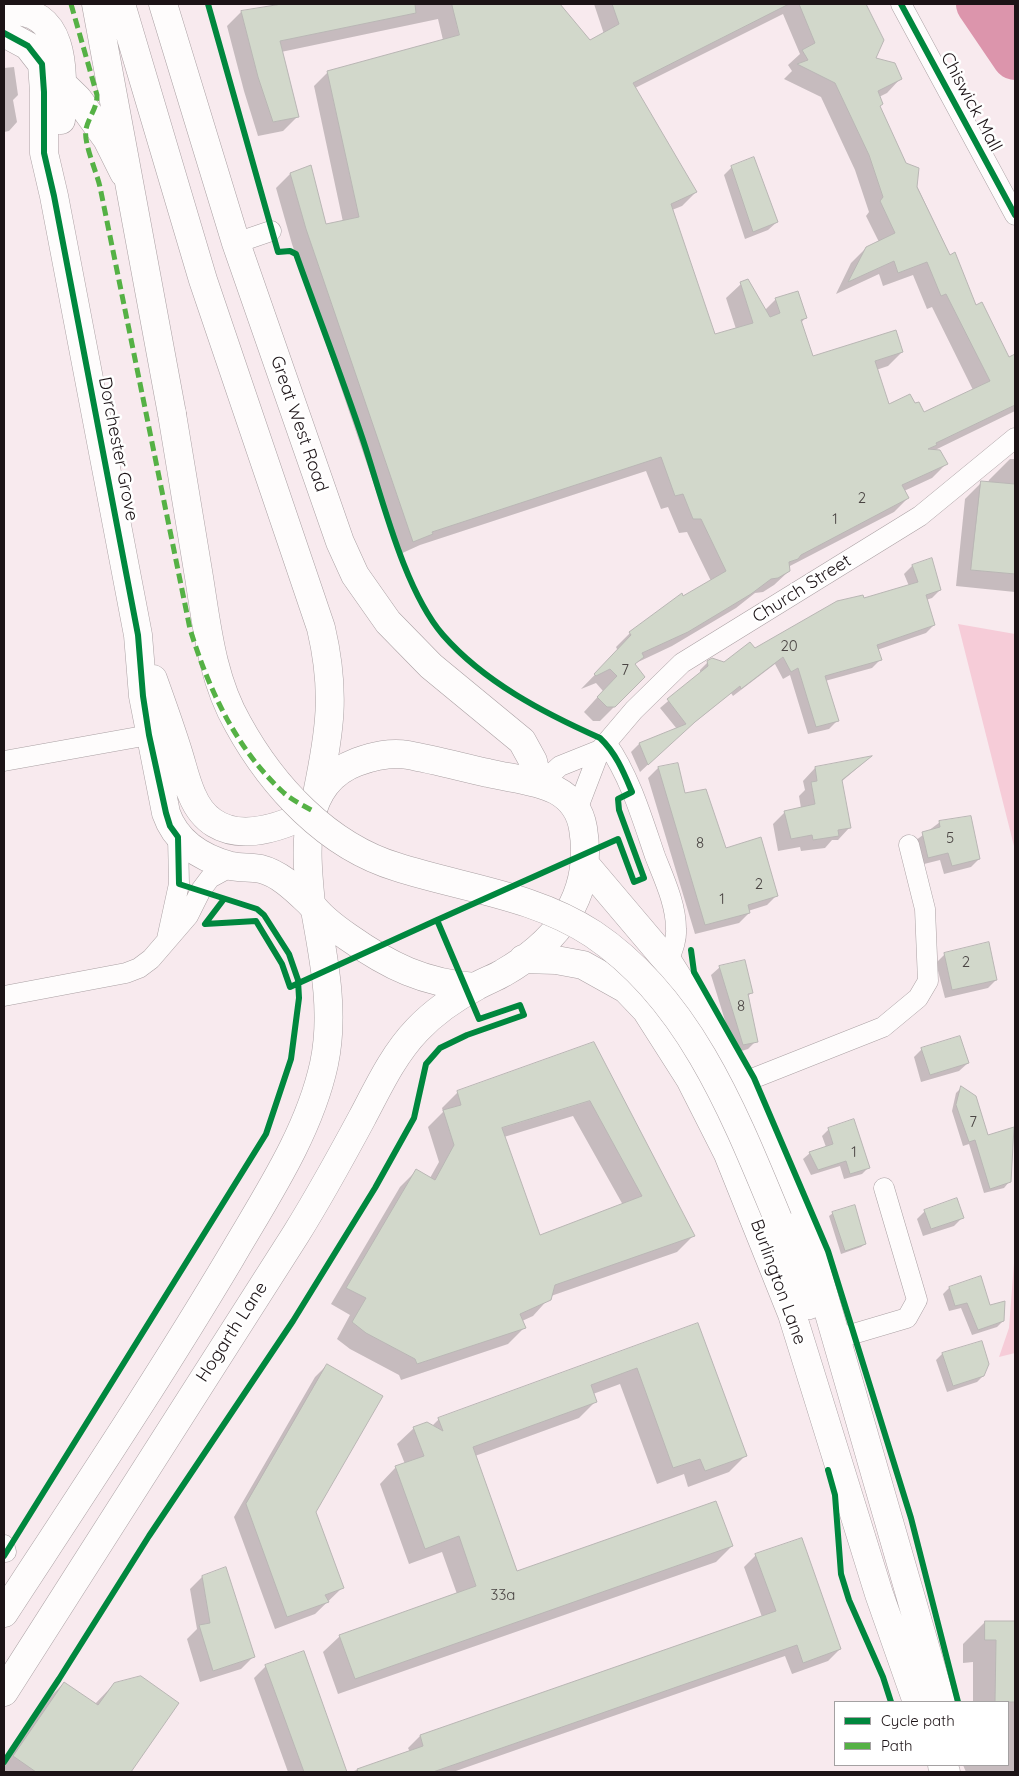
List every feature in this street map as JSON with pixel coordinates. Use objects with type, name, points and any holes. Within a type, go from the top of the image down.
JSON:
[{"type":"main road","points":[[96,4],[172,414],[216,671],[236,721],[266,769],[308,815],[363,853],[394,867],[531,904],[592,934],[620,955],[662,997],[706,1063],[732,1113],[778,1219],[811,1312],[879,1536],[890,1585],[897,1644]]},
{"type":"main road","points":[[4,1613],[205,1301],[275,1181],[316,1094],[329,1035],[328,996],[306,851],[329,734],[331,688],[328,658],[320,628],[203,280],[120,4]]},
{"type":"main road","name":"Great West Road","points":[[163,4],[236,243],[340,542],[355,575],[388,622],[406,642],[431,666],[522,741],[533,761],[539,782]]},
{"type":"main road","name":"Dorchester Grove","points":[[4,11],[25,12],[47,25],[61,54],[63,84],[59,158],[54,196]]},
{"type":"main road","points":[[4,33],[28,46],[42,64],[78,99],[107,138],[128,184]]},
{"type":"main road","name":"Dorchester Grove","points":[[42,64],[44,153],[54,196],[138,635],[143,696],[149,735],[170,826],[178,837],[198,853],[232,866],[261,869],[272,873],[288,883],[313,907],[366,950],[401,970],[453,985],[475,987]]},
{"type":"main road","name":"Dorchester Grove","points":[[138,635],[192,796],[208,818],[232,831],[271,830],[315,804]]},
{"type":"main road","points":[[315,804],[329,778],[345,767],[374,756],[399,754],[496,775],[539,782],[560,793],[577,810]]},
{"type":"main road","name":"Hogarth Lane","points":[[4,1692],[297,1232],[392,1063],[416,1030],[475,987],[505,973],[543,945],[558,930],[573,906],[581,885],[585,864],[582,826],[577,810]]},
{"type":"main road","name":"Burlington Lane","points":[[585,864],[668,962],[704,1019],[739,1084],[811,1251],[941,1701]]},
{"type":"main road","name":"Burlington Lane","points":[[523,959],[556,960],[583,966],[626,989],[646,1010],[690,1079],[728,1154],[792,1314],[838,1468],[917,1701]]},
{"type":"street","name":"Chiswick Mall","points":[[901,4],[1015,215]]},
{"type":"street","points":[[236,243],[271,231]]},
{"type":"street","name":"Church Street","points":[[577,810],[603,747],[634,710],[682,663],[920,516],[1015,438]]},
{"type":"street","points":[[4,761],[149,735]]},
{"type":"street","points":[[603,747],[618,760],[632,792],[672,904],[676,929],[675,944],[668,962]]},
{"type":"street","name":"Church Street","points":[[539,782],[560,766],[603,747]]},
{"type":"street","points":[[167,939],[179,884],[178,837]]},
{"type":"street","points":[[739,1084],[882,1027],[918,998],[928,981],[925,909],[910,845]]},
{"type":"street","points":[[4,996],[126,973],[139,968],[152,959],[188,916],[201,890],[210,878],[232,866]]},
{"type":"street","points":[[836,1339],[907,1318],[917,1300],[884,1188]]},
{"type":"shaded area","points":[[979,4],[1015,4],[1015,57]]},
{"type":"shaded area","points":[[958,624],[1015,634],[1015,850]]},
{"type":"shaded area","points":[[1015,1250],[1015,1353],[999,1357],[1009,1328]]},
{"type":"building","points":[[282,4],[415,4],[416,13],[280,41],[299,117],[273,122],[258,77],[241,11]]},
{"type":"building","points":[[452,4],[560,4],[590,40],[619,24],[612,4],[789,4],[633,83],[697,192],[671,204],[715,334],[753,323],[740,282],[748,279],[770,317],[780,313],[775,298],[798,291],[807,318],[801,320],[813,356],[896,330],[903,352],[875,361],[889,404],[910,394],[915,403],[919,402],[924,412],[990,381],[946,294],[941,296],[927,262],[898,273],[894,261],[848,282],[866,247],[895,233],[880,201],[883,197],[869,155],[835,83],[797,64],[808,60],[802,50],[815,43],[799,4],[866,4],[884,40],[876,58],[895,63],[902,79],[878,91],[883,104],[880,106],[906,163],[919,168],[917,187],[950,255],[955,252],[976,305],[982,302],[1009,357],[1015,354],[1015,405],[936,443],[937,445],[928,449],[940,450],[948,464],[902,485],[909,498],[801,555],[798,559],[789,562],[790,571],[778,578],[771,579],[751,594],[688,632],[642,653],[644,657],[635,664],[645,677],[615,707],[607,707],[597,697],[617,676],[610,669],[596,676],[594,674],[631,635],[629,632],[682,593],[683,596],[726,571],[701,519],[693,519],[683,494],[675,496],[661,457],[432,532],[433,534],[413,542],[306,229],[290,173],[311,165],[326,224],[359,217],[327,71],[459,35]]},
{"type":"building","points":[[754,157],[778,222],[753,232],[731,166]]},
{"type":"building","points":[[981,481],[1015,484],[1015,574],[971,570]]},
{"type":"building","points":[[932,558],[941,590],[926,595],[935,625],[877,645],[882,660],[825,676],[839,721],[816,727],[798,668],[791,672],[783,657],[741,689],[740,686],[695,722],[648,765],[639,743],[686,724],[667,699],[708,666],[707,661],[712,658],[724,662],[750,642],[755,648],[837,601],[863,595],[864,598],[918,582],[912,565]]},
{"type":"building","points":[[872,756],[842,780],[851,828],[838,830],[839,836],[813,840],[812,835],[791,839],[784,811],[815,804],[811,782],[817,781],[815,767]]},
{"type":"building","points":[[678,763],[685,793],[706,789],[726,848],[761,837],[778,896],[748,905],[750,913],[705,925],[658,767]]},
{"type":"building","points":[[971,816],[980,859],[952,866],[948,853],[928,858],[922,832],[940,827],[939,821]]},
{"type":"building","points":[[989,942],[997,980],[952,990],[944,953]]},
{"type":"building","points":[[745,960],[753,993],[748,994],[758,1042],[743,1045],[719,966]]},
{"type":"building","points":[[960,1036],[969,1063],[930,1075],[921,1048]]},
{"type":"building","points":[[594,1042],[695,1236],[555,1285],[551,1300],[520,1314],[526,1328],[417,1364],[415,1359],[366,1333],[352,1322],[366,1298],[346,1288],[416,1169],[435,1180],[454,1145],[443,1110],[461,1105],[457,1091]],"holes":[[[590,1101],[642,1196],[540,1235],[502,1128]]]},
{"type":"building","points":[[961,1086],[976,1096],[988,1135],[1014,1127],[1011,1182],[990,1189],[975,1140],[969,1142],[956,1105]]},
{"type":"building","points":[[854,1119],[870,1168],[850,1174],[846,1161],[818,1170],[809,1152],[833,1144],[828,1128]]},
{"type":"building","points":[[957,1198],[964,1218],[931,1229],[924,1210]]},
{"type":"building","points":[[855,1205],[866,1244],[845,1251],[832,1212]]},
{"type":"building","points":[[981,1276],[990,1305],[1005,1301],[1004,1321],[978,1330],[967,1303],[955,1306],[949,1287]]},
{"type":"building","points":[[698,1323],[747,1456],[705,1471],[700,1459],[673,1468],[637,1368],[591,1385],[597,1402],[473,1447],[517,1571],[716,1501],[733,1546],[355,1679],[339,1635],[476,1586],[459,1536],[425,1549],[395,1466],[424,1456],[413,1427],[427,1422],[443,1431],[438,1418]]},
{"type":"building","points":[[982,1341],[989,1364],[984,1376],[953,1386],[942,1353]]},
{"type":"building","points":[[327,1364],[383,1396],[316,1512],[344,1588],[325,1595],[329,1602],[287,1617],[246,1504]]},
{"type":"building","points":[[802,1538],[841,1649],[803,1663],[797,1645],[433,1772],[358,1772],[357,1769],[423,1746],[420,1735],[776,1611],[755,1554]]},
{"type":"building","points":[[226,1567],[255,1657],[213,1671],[199,1625],[210,1623],[202,1576]]},
{"type":"building","points":[[985,1621],[1015,1621],[1015,1702],[995,1701],[996,1640],[985,1640]]},
{"type":"building","points":[[304,1651],[347,1772],[304,1772],[265,1665]]},
{"type":"building","points":[[141,1676],[179,1703],[131,1772],[36,1772],[13,1756],[64,1682],[98,1705],[114,1683]]},
{"type":"waterway","points":[[979,4],[1015,57]]},
{"type":"marked path","points":[[71,4],[97,95],[96,104],[86,129],[86,142],[100,187],[190,629],[215,696],[238,738],[267,776],[284,793],[313,811]]},
{"type":"cycle path","points":[[4,1762],[149,1536],[293,1321],[375,1188],[414,1118],[426,1064],[440,1048],[467,1035],[524,1015],[520,1005],[479,1019],[437,920],[618,839],[634,882],[644,878],[619,810],[618,799],[632,792],[611,750],[600,738],[516,695],[477,667],[443,635],[429,616],[417,594],[386,515],[355,416],[296,254],[290,251],[278,252],[208,4]]},
{"type":"cycle path","points":[[901,4],[1015,215]]},
{"type":"cycle path","points":[[4,33],[28,46],[42,64],[44,153],[54,196],[138,635],[143,696],[149,735],[166,813],[170,826],[178,837],[179,884],[257,909],[264,915],[289,954],[298,980],[299,998],[291,1059],[266,1134],[4,1556]]},
{"type":"cycle path","points":[[224,899],[205,924],[256,921],[282,964],[290,987],[437,920]]},
{"type":"cycle path","points":[[691,950],[694,972],[754,1078],[828,1251],[911,1518],[958,1701]]},
{"type":"cycle path","points":[[828,1470],[835,1495],[841,1574],[849,1600],[883,1677],[891,1701]]}]
